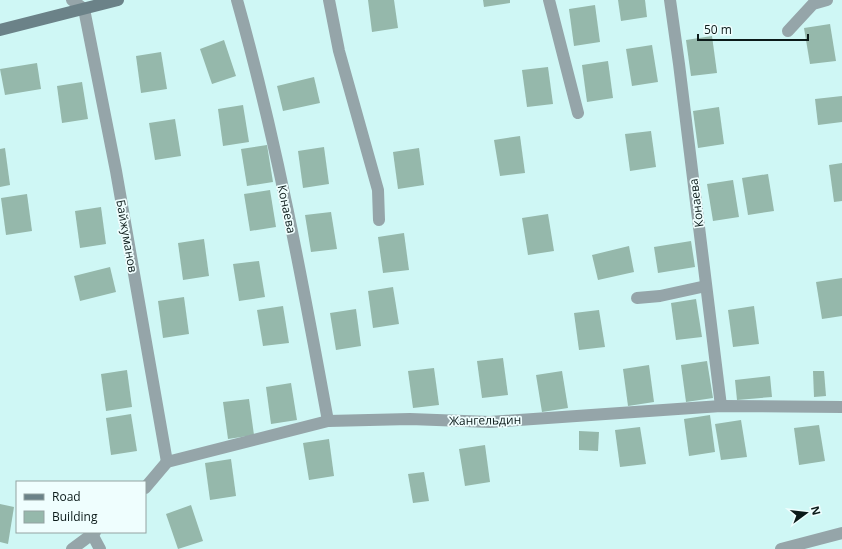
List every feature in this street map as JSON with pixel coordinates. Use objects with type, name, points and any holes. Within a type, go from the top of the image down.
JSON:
[{"type":"main road","points":[[0,30],[118,0]]},
{"type":"street","points":[[72,0],[84,9]]},
{"type":"street","name":"Конаева","points":[[237,0],[271,135],[302,279],[328,421]]},
{"type":"street","points":[[329,0],[339,52],[378,190],[379,220]]},
{"type":"street","points":[[549,0],[578,113]]},
{"type":"street","name":"Конаева","points":[[670,0],[721,406]]},
{"type":"street","points":[[788,31],[813,4],[827,0]]},
{"type":"street","name":"Байжуманов","points":[[84,9],[116,171],[167,462]]},
{"type":"street","points":[[637,298],[660,296],[706,286]]},
{"type":"street","name":"Жангельдин","points":[[167,462],[328,421],[410,420],[490,422],[721,406],[842,407]]},
{"type":"street","points":[[146,487],[167,462]]},
{"type":"street","points":[[72,549],[94,533],[100,549]]},
{"type":"street","points":[[781,549],[842,533]]},
{"type":"building","points":[[368,0],[394,0],[398,28],[372,32]]},
{"type":"building","points":[[483,0],[510,0],[510,3],[484,7]]},
{"type":"building","points":[[618,0],[645,0],[647,17],[621,21]]},
{"type":"building","points":[[595,5],[600,42],[574,46],[569,9]]},
{"type":"building","points":[[830,24],[836,61],[810,64],[804,28]]},
{"type":"building","points":[[712,36],[717,73],[691,76],[686,40]]},
{"type":"building","points":[[224,40],[236,76],[212,84],[200,49]]},
{"type":"building","points":[[652,45],[658,82],[632,86],[626,49]]},
{"type":"building","points":[[161,52],[167,89],[141,93],[136,56]]},
{"type":"building","points":[[608,61],[613,98],[587,102],[582,65]]},
{"type":"building","points":[[37,63],[41,89],[5,95],[0,69]]},
{"type":"building","points":[[548,67],[553,104],[527,107],[522,70]]},
{"type":"building","points":[[314,77],[320,103],[283,111],[277,86]]},
{"type":"building","points":[[82,82],[88,119],[62,123],[57,86]]},
{"type":"building","points":[[842,96],[842,122],[818,125],[815,99]]},
{"type":"building","points":[[243,105],[249,142],[223,146],[218,109]]},
{"type":"building","points":[[719,107],[724,144],[698,148],[693,111]]},
{"type":"building","points":[[175,119],[181,156],[155,160],[149,123]]},
{"type":"building","points":[[651,131],[656,167],[630,171],[625,134]]},
{"type":"building","points":[[520,136],[525,173],[500,176],[494,140]]},
{"type":"building","points":[[267,145],[273,182],[247,186],[241,149]]},
{"type":"building","points":[[324,147],[329,184],[303,188],[298,151]]},
{"type":"building","points":[[5,148],[10,185],[0,187],[0,149]]},
{"type":"building","points":[[419,148],[424,185],[398,189],[393,152]]},
{"type":"building","points":[[842,163],[842,201],[834,202],[829,165]]},
{"type":"building","points":[[768,174],[774,211],[748,215],[742,178]]},
{"type":"building","points":[[733,180],[739,217],[713,221],[707,184]]},
{"type":"building","points":[[270,190],[276,227],[250,231],[244,194]]},
{"type":"building","points":[[27,194],[32,231],[6,235],[1,198]]},
{"type":"building","points":[[101,207],[106,244],[80,248],[75,211]]},
{"type":"building","points":[[331,212],[337,249],[311,252],[305,215]]},
{"type":"building","points":[[548,214],[554,251],[528,255],[522,218]]},
{"type":"building","points":[[404,233],[409,270],[383,273],[378,237]]},
{"type":"building","points":[[204,239],[209,276],[183,280],[178,243]]},
{"type":"building","points":[[691,241],[695,267],[658,273],[654,247]]},
{"type":"building","points":[[629,246],[634,272],[598,280],[592,255]]},
{"type":"building","points":[[259,261],[265,297],[239,301],[233,264]]},
{"type":"building","points":[[110,267],[116,292],[80,301],[74,276]]},
{"type":"building","points":[[842,278],[842,316],[822,319],[816,282]]},
{"type":"building","points":[[393,287],[399,324],[373,328],[368,291]]},
{"type":"building","points":[[184,297],[189,334],[163,338],[158,301]]},
{"type":"building","points":[[696,299],[702,337],[676,340],[671,303]]},
{"type":"building","points":[[283,306],[289,343],[263,346],[257,310]]},
{"type":"building","points":[[754,306],[759,344],[733,347],[728,310]]},
{"type":"building","points":[[356,309],[361,346],[336,350],[330,313]]},
{"type":"building","points":[[599,310],[605,347],[579,350],[574,313]]},
{"type":"building","points":[[503,358],[508,395],[482,398],[477,361]]},
{"type":"building","points":[[707,361],[713,398],[686,402],[681,365]]},
{"type":"building","points":[[649,365],[654,402],[628,406],[623,369]]},
{"type":"building","points":[[434,368],[439,405],[413,408],[408,371]]},
{"type":"building","points":[[127,370],[132,407],[106,411],[101,374]]},
{"type":"building","points":[[562,371],[568,408],[542,412],[536,375]]},
{"type":"building","points":[[813,371],[824,371],[826,396],[814,397]]},
{"type":"building","points":[[770,376],[772,397],[737,400],[735,380]]},
{"type":"building","points":[[291,383],[297,420],[271,424],[266,387]]},
{"type":"building","points":[[249,399],[254,435],[228,439],[223,402]]},
{"type":"building","points":[[131,414],[137,451],[111,455],[106,418]]},
{"type":"building","points":[[710,415],[715,452],[689,456],[684,419]]},
{"type":"building","points":[[741,420],[747,457],[721,460],[715,424]]},
{"type":"building","points":[[819,425],[825,461],[799,465],[794,428]]},
{"type":"building","points":[[640,427],[646,464],[620,467],[615,430]]},
{"type":"building","points":[[579,431],[599,432],[598,451],[579,450]]},
{"type":"building","points":[[329,439],[334,476],[309,480],[303,443]]},
{"type":"building","points":[[485,445],[490,482],[465,486],[459,449]]},
{"type":"building","points":[[231,459],[236,496],[210,500],[205,463]]},
{"type":"building","points":[[424,472],[429,501],[413,503],[408,474]]},
{"type":"building","points":[[0,504],[14,507],[8,544],[0,542]]},
{"type":"building","points":[[191,505],[203,541],[178,549],[166,514]]}]
